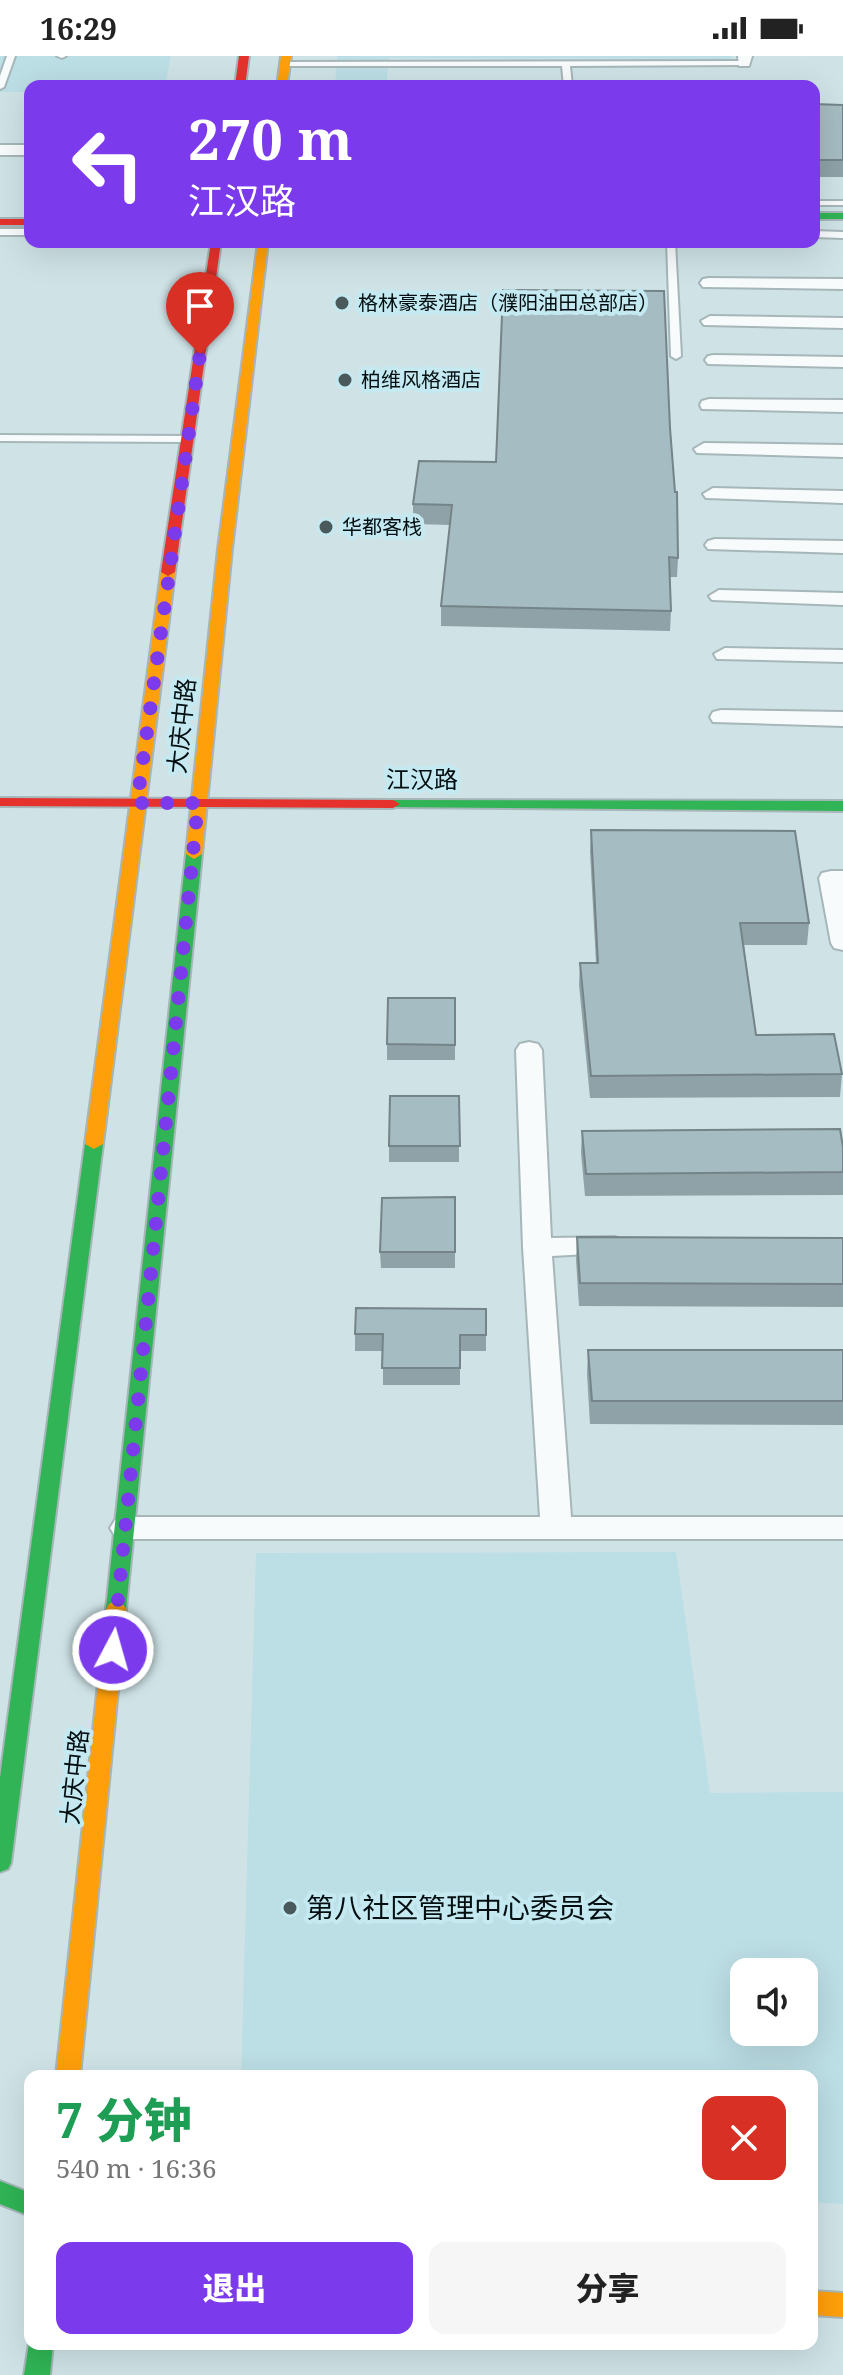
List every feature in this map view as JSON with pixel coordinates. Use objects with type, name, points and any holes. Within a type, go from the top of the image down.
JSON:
[{"type":"main road","points":[[241,80],[244,56]]},
{"type":"main road","points":[[283,80],[285,60]]},
{"type":"main road","points":[[0,213],[24,213]]},
{"type":"main road","points":[[820,216],[843,216]]},
{"type":"main road","points":[[0,222],[24,222]]},
{"type":"main road","points":[[820,224],[843,224]]},
{"type":"main road","name":"大庆中路","points":[[0,1863],[137,803],[215,248]]},
{"type":"main road","name":"大庆中路","points":[[69,2070],[198,803],[262,248]]},
{"type":"main road","name":"江汉路","points":[[0,802],[843,806]]},
{"type":"main road","points":[[0,2192],[24,2202]]},
{"type":"main road","points":[[818,2303],[843,2305]]},
{"type":"main road","points":[[37,2375],[39,2350]]},
{"type":"street","points":[[0,150],[24,150]]},
{"type":"street","points":[[709,283],[843,284]]},
{"type":"street","points":[[710,321],[843,323]]},
{"type":"street","points":[[714,360],[843,362]]},
{"type":"street","points":[[709,405],[843,406]]},
{"type":"street","points":[[704,449],[843,451]]},
{"type":"street","points":[[713,494],[843,497]]},
{"type":"street","points":[[715,545],[843,547]]},
{"type":"street","points":[[719,596],[843,599]]},
{"type":"street","points":[[725,654],[843,656]]},
{"type":"street","points":[[721,717],[843,719]]},
{"type":"street","points":[[843,878],[831,878],[843,943]]},
{"type":"street","points":[[529,1050],[537,1247],[556,1527]]},
{"type":"street","points":[[537,1247],[644,1246]]},
{"type":"street","points":[[126,1528],[843,1528]]},
{"type":"lane","points":[[0,87],[11,56]]},
{"type":"lane","points":[[285,60],[566,64],[744,60]]},
{"type":"lane","points":[[566,64],[567,80]]},
{"type":"lane","points":[[820,203],[843,203]]},
{"type":"lane","points":[[0,232],[24,232]]},
{"type":"lane","points":[[820,234],[843,235]]},
{"type":"lane","points":[[671,248],[676,356]]},
{"type":"lane","points":[[0,438],[187,439]]},
{"type":"shaded area","points":[[0,56],[171,56],[166,80],[24,80],[24,92],[0,92]]},
{"type":"shaded area","points":[[337,56],[732,56],[733,59],[389,58],[387,80],[335,80]]},
{"type":"shaded area","points":[[676,1552],[710,1793],[843,1792],[843,2204],[818,2202],[818,2070],[241,2070],[256,1553]]},
{"type":"building","points":[[820,104],[843,105],[843,160],[820,160]]},
{"type":"building","points":[[503,290],[664,291],[670,428],[677,492],[678,558],[669,557],[671,611],[441,606],[452,505],[413,504],[419,461],[496,462]]},
{"type":"building","points":[[591,830],[795,831],[809,923],[740,923],[756,1035],[834,1034],[842,1074],[591,1076],[580,963],[598,963]]},
{"type":"building","points":[[388,998],[455,998],[455,1045],[387,1044]]},
{"type":"building","points":[[390,1096],[459,1096],[460,1146],[389,1146]]},
{"type":"building","points":[[840,1129],[843,1172],[586,1174],[582,1131]]},
{"type":"building","points":[[455,1197],[455,1252],[380,1252],[382,1198]]},
{"type":"building","points":[[577,1237],[843,1238],[843,1284],[580,1283]]},
{"type":"building","points":[[356,1308],[486,1309],[486,1335],[460,1335],[460,1368],[382,1368],[383,1334],[355,1334]]},
{"type":"building","points":[[588,1350],[843,1350],[843,1401],[592,1401]]},
{"type":"traffic: fast","points":[[820,216],[843,216]]},
{"type":"traffic: fast","points":[[393,804],[843,806]]},
{"type":"traffic: fast","points":[[116,1609],[194,854]]},
{"type":"traffic: fast","points":[[0,1863],[94,1144]]},
{"type":"traffic: fast","points":[[0,2192],[24,2202]]},
{"type":"traffic: fast","points":[[37,2375],[39,2350]]},
{"type":"traffic: slow","points":[[283,80],[286,56]]},
{"type":"traffic: slow","points":[[194,854],[225,549],[262,248]]},
{"type":"traffic: slow","points":[[94,1144],[168,572]]},
{"type":"traffic: slow","points":[[69,2070],[116,1609]]},
{"type":"traffic: slow","points":[[818,2303],[843,2305]]},
{"type":"traffic: jam","points":[[241,80],[244,56]]},
{"type":"traffic: jam","points":[[0,222],[24,222]]},
{"type":"traffic: jam","points":[[168,572],[215,248]]},
{"type":"traffic: jam","points":[[0,802],[393,804]]},
{"type":"place","name":"格林豪泰酒店（濮阳油田总部店）","points":[[342,303]]},
{"type":"place","name":"柏维风格酒店","points":[[345,380]]},
{"type":"place","name":"华都客栈","points":[[326,527]]},
{"type":"place","name":"第八社区管理中心委员会","points":[[290,1908]]},
{"type":"route","points":[[113,1650],[198,803],[137,803],[200,354]]}]
